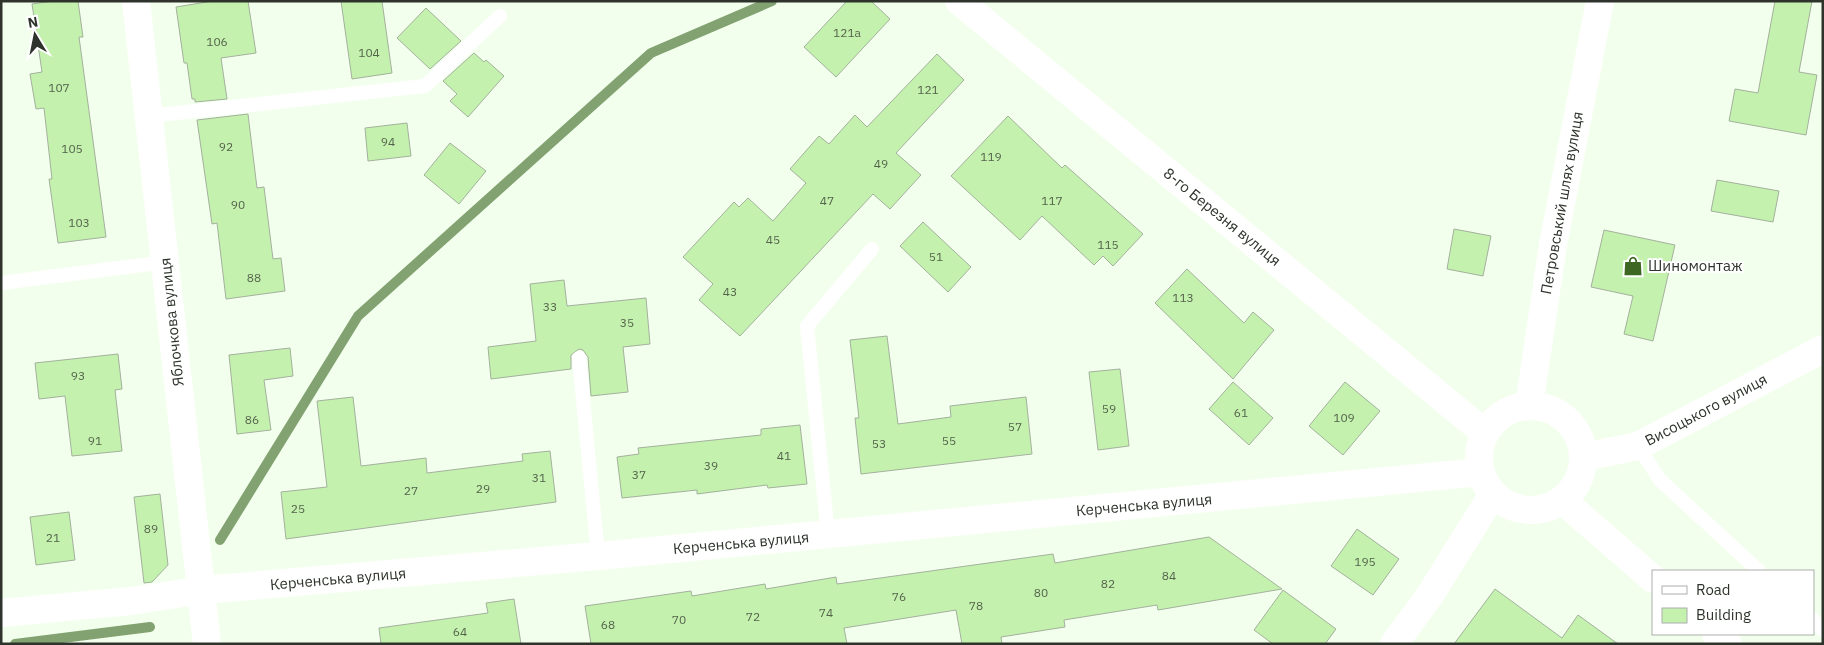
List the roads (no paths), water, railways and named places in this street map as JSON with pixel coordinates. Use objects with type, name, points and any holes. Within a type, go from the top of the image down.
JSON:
[{"type":"street","name":"Яблочкова вулиця","points":[[136,1],[203,590],[207,644]]},
{"type":"street","name":"8-го Березня вулиця","points":[[959,1],[1485,433]]},
{"type":"street","name":"Петровський шлях вулиця","points":[[1530,406],[1553,245],[1600,1]]},
{"type":"street","name":"Висоцького вулиця","points":[[1584,457],[1638,446],[1823,349]]},
{"type":"street","points":[[1530,406],[1557,412],[1568,421],[1582,444],[1584,457],[1582,471],[1577,483],[1562,500],[1546,508],[1532,510],[1518,509],[1506,504],[1487,483],[1479,459],[1485,433],[1504,413],[1530,406]]},
{"type":"street","points":[[1394,644],[1430,594],[1487,483]]},
{"type":"street","name":"Керченська вулиця","points":[[1,613],[131,601],[203,590],[828,535],[1487,483]]},
{"type":"street","points":[[1562,500],[1652,578]]},
{"type":"street","points":[[1717,635],[1728,644]]},
{"type":"lane","points":[[148,116],[425,86],[500,16]]},
{"type":"lane","points":[[828,535],[807,326],[872,249]]},
{"type":"lane","points":[[1,283],[166,262]]},
{"type":"lane","points":[[579,358],[598,556]]},
{"type":"lane","points":[[1638,446],[1660,480],[1758,570]]},
{"type":"lane","points":[[1814,621],[1823,630]]},
{"type":"waterway","points":[[220,540],[358,316],[651,53],[772,1]]},
{"type":"waterway","points":[[15,644],[150,627]]},
{"type":"place","name":"Шиномонтаж","points":[[1633,266]]}]
